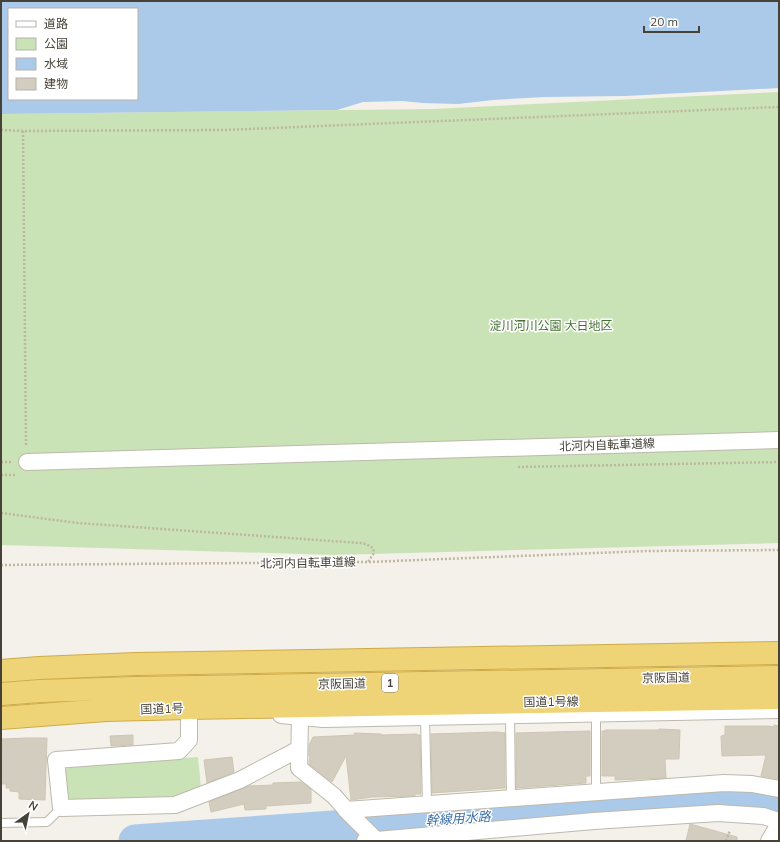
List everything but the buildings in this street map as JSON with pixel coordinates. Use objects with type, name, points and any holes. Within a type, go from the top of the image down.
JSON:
[{"type":"highway","name":"京阪国道","points":[[1,671],[144,664],[779,653]]},
{"type":"highway","name":"京阪国道","points":[[1,694],[40,691],[135,688],[779,676]]},
{"type":"highway","name":"国道1号線","points":[[324,706],[779,698]]},
{"type":"highway","name":"国道1号","points":[[1,718],[106,710],[324,706]]},
{"type":"street","name":"北河内自転車道線","points":[[27,462],[779,440]]},
{"type":"street","points":[[220,707],[323,720],[779,710]]},
{"type":"street","points":[[188,708],[188,740],[179,751],[56,760],[61,808],[175,805],[240,780],[299,750]]},
{"type":"street","points":[[300,717],[299,768],[334,796],[373,839],[594,821],[718,813],[763,816],[779,822],[769,841]]},
{"type":"street","points":[[348,811],[724,782],[752,784],[779,789]]},
{"type":"lane","points":[[596,714],[596,792]]},
{"type":"lane","points":[[510,716],[511,798]]},
{"type":"lane","points":[[425,717],[427,804]]},
{"type":"lane","points":[[1,823],[47,822],[61,808]]},
{"type":"path","points":[[1,130],[225,130],[779,107]]},
{"type":"path","points":[[23,131],[27,462]]},
{"type":"path","name":"北河内自転車道線","points":[[1,513],[78,523],[366,544],[373,548],[374,553],[368,562],[1,565]]},
{"type":"path","points":[[368,562],[646,551],[779,550]]},
{"type":"green space","name":"淀川河川公園 大日地区","points":[[779,92],[779,543],[335,555],[1,545],[1,114],[433,109]]},
{"type":"green space","points":[[198,757],[201,788],[172,798],[70,803],[65,798],[63,773],[67,768]]},
{"type":"water","points":[[1,1],[779,1],[779,88],[625,96],[544,97],[458,104],[402,101],[363,102],[337,110],[1,114]]},
{"type":"waterway","name":"幹線用水路","points":[[135,841],[731,799],[768,803],[779,806]]}]
